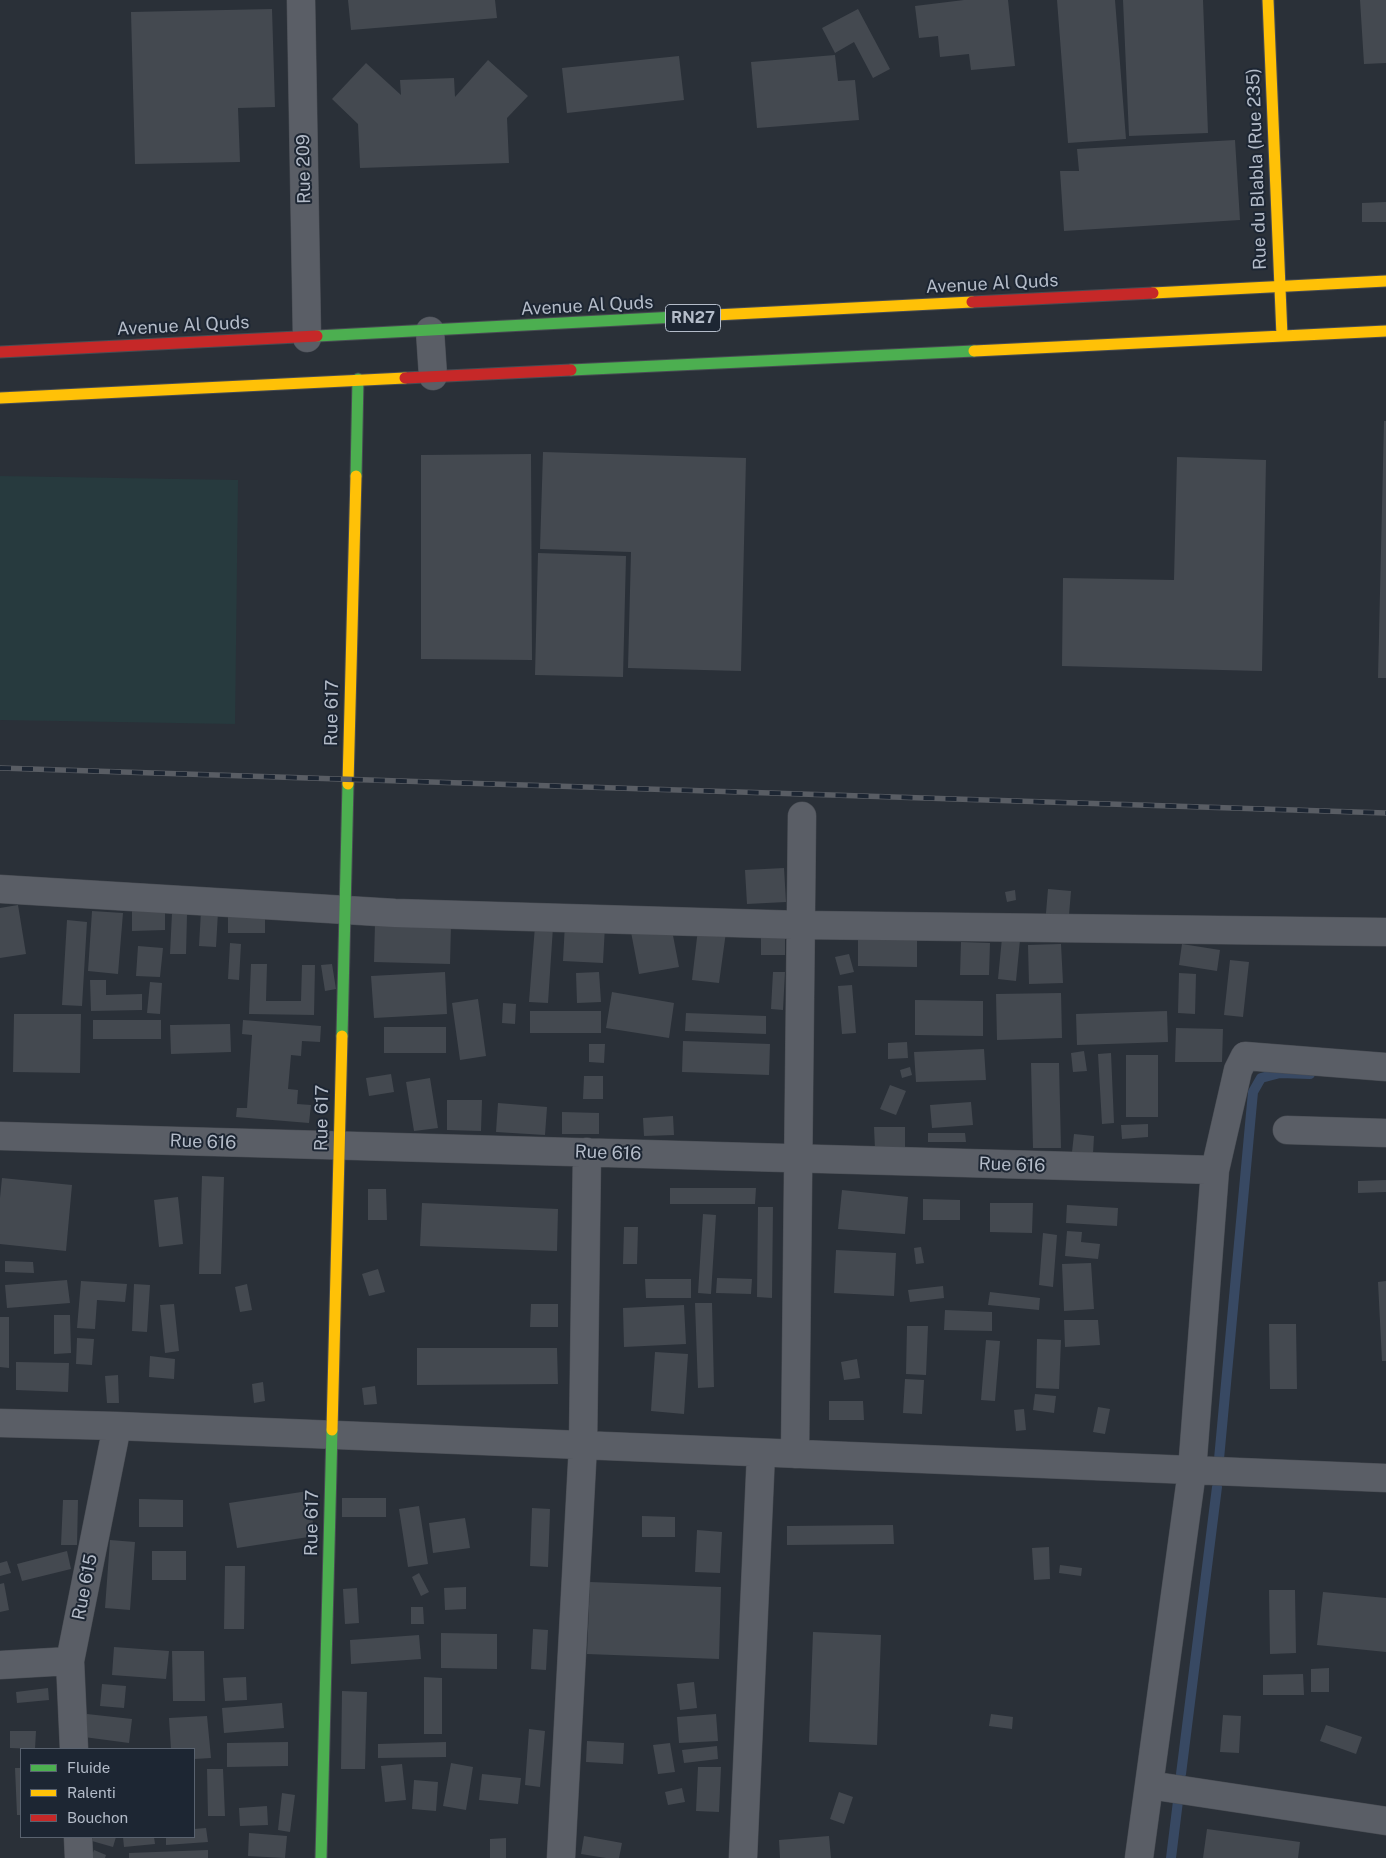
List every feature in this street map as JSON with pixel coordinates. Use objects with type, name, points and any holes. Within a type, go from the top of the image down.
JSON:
[{"type":"main road","name":"Rue du Blabla (Rue 235)","points":[[1268,0],[1282,336]]},
{"type":"main road","name":"Avenue Al Quds","points":[[0,352],[307,338],[1386,282]]},
{"type":"main road","points":[[0,398],[1386,331]]},
{"type":"main road","name":"Rue 617","points":[[321,1858],[358,380]]},
{"type":"street","name":"Rue 209","points":[[301,0],[307,338]]},
{"type":"street","points":[[430,331],[433,376]]},
{"type":"street","points":[[795,1454],[802,816]]},
{"type":"street","points":[[0,889],[345,910],[801,925],[1386,932]]},
{"type":"street","points":[[1139,1858],[1192,1471],[1215,1170],[1238,1070],[1245,1056],[1386,1067]]},
{"type":"street","points":[[1287,1130],[1386,1133]]},
{"type":"street","name":"Rue 616","points":[[0,1136],[1215,1170]]},
{"type":"street","points":[[560,1858],[584,1445],[587,1152]]},
{"type":"street","points":[[0,1423],[117,1426],[1386,1478]]},
{"type":"street","name":"Rue 615","points":[[74,1748],[70,1661],[117,1426]]},
{"type":"street","points":[[743,1858],[761,1453]]},
{"type":"street","points":[[0,1665],[70,1661]]},
{"type":"street","points":[[1149,1785],[1386,1821]]},
{"type":"street","points":[[78,1838],[79,1858]]},
{"type":"green space","points":[[0,476],[238,480],[235,724],[0,720]]},
{"type":"building","points":[[348,0],[495,0],[497,18],[351,30]]},
{"type":"building","points":[[964,0],[1008,0],[1015,66],[971,70],[969,54],[940,57],[938,36],[919,38],[915,6]]},
{"type":"building","points":[[1057,0],[1115,0],[1126,139],[1068,143]]},
{"type":"building","points":[[1123,0],[1203,0],[1208,133],[1129,136]]},
{"type":"building","points":[[1360,0],[1386,0],[1386,63],[1364,64]]},
{"type":"building","points":[[272,9],[275,107],[238,108],[240,162],[135,164],[131,12]]},
{"type":"building","points":[[858,9],[890,69],[873,78],[854,42],[835,53],[822,28]]},
{"type":"building","points":[[835,55],[838,81],[855,80],[859,120],[757,128],[751,62]]},
{"type":"building","points":[[679,56],[684,100],[567,113],[562,68]]},
{"type":"building","points":[[488,60],[528,96],[507,118],[509,163],[360,168],[358,124],[332,99],[366,63],[401,95],[400,80],[454,78],[455,97]]},
{"type":"building","points":[[1235,140],[1240,220],[1064,231],[1060,171],[1079,171],[1077,149]]},
{"type":"building","points":[[1386,202],[1386,222],[1362,222],[1362,203]]},
{"type":"building","points":[[1384,421],[1386,421],[1386,678],[1378,678]]},
{"type":"building","points":[[543,452],[746,458],[741,671],[628,668],[631,552],[540,549]]},
{"type":"building","points":[[531,454],[532,660],[421,659],[421,455]]},
{"type":"building","points":[[1177,457],[1266,460],[1262,671],[1062,666],[1063,578],[1174,580]]},
{"type":"building","points":[[538,553],[626,556],[623,677],[535,675]]},
{"type":"building","points":[[784,868],[786,902],[747,904],[745,870]]},
{"type":"building","points":[[1048,889],[1071,891],[1068,927],[1045,925]]},
{"type":"building","points":[[1015,890],[1016,900],[1007,902],[1005,892]]},
{"type":"building","points":[[18,905],[26,954],[0,958],[0,908]]},
{"type":"building","points":[[165,909],[165,930],[132,931],[132,910]]},
{"type":"building","points":[[92,911],[123,913],[118,974],[88,971]]},
{"type":"building","points":[[201,911],[218,912],[216,947],[199,946]]},
{"type":"building","points":[[172,913],[187,914],[186,954],[170,954]]},
{"type":"building","points":[[228,914],[265,914],[265,933],[228,933]]},
{"type":"building","points":[[67,920],[87,922],[82,1006],[62,1005]]},
{"type":"building","points":[[375,923],[451,925],[450,964],[374,962]]},
{"type":"building","points":[[565,923],[605,926],[603,963],[563,961]]},
{"type":"building","points":[[671,925],[679,967],[639,974],[631,932]]},
{"type":"building","points":[[535,926],[553,927],[548,1003],[529,1002]]},
{"type":"building","points":[[698,929],[726,932],[719,983],[692,980]]},
{"type":"building","points":[[785,936],[785,955],[761,955],[761,937]]},
{"type":"building","points":[[858,938],[917,938],[917,967],[858,966]]},
{"type":"building","points":[[1002,938],[1020,940],[1016,981],[998,979]]},
{"type":"building","points":[[961,942],[990,943],[989,975],[960,975]]},
{"type":"building","points":[[230,943],[241,944],[239,980],[228,979]]},
{"type":"building","points":[[1061,944],[1063,983],[1029,984],[1028,945]]},
{"type":"building","points":[[1182,944],[1220,950],[1217,971],[1179,965]]},
{"type":"building","points":[[138,946],[163,948],[160,977],[136,976]]},
{"type":"building","points":[[849,954],[854,972],[840,975],[835,957]]},
{"type":"building","points":[[1230,960],[1249,962],[1243,1017],[1224,1015]]},
{"type":"building","points":[[251,964],[267,964],[266,1001],[301,1001],[302,965],[315,965],[314,1015],[249,1014]]},
{"type":"building","points":[[332,964],[336,989],[325,991],[321,965]]},
{"type":"building","points":[[445,972],[447,1014],[374,1018],[371,976]]},
{"type":"building","points":[[599,972],[601,1002],[577,1003],[576,973]]},
{"type":"building","points":[[773,972],[785,972],[783,1010],[771,1009]]},
{"type":"building","points":[[1179,973],[1196,974],[1195,1014],[1178,1013]]},
{"type":"building","points":[[90,980],[106,980],[106,995],[142,994],[142,1010],[91,1011]]},
{"type":"building","points":[[150,982],[162,983],[160,1014],[147,1013]]},
{"type":"building","points":[[852,985],[856,1033],[842,1034],[838,986]]},
{"type":"building","points":[[612,992],[674,1003],[669,1038],[606,1028]]},
{"type":"building","points":[[1061,993],[1062,1038],[997,1040],[996,994]]},
{"type":"building","points":[[478,999],[486,1056],[460,1060],[452,1003]]},
{"type":"building","points":[[915,1000],[983,1001],[983,1036],[915,1035]]},
{"type":"building","points":[[503,1003],[516,1004],[515,1024],[502,1023]]},
{"type":"building","points":[[530,1011],[601,1011],[601,1033],[530,1033]]},
{"type":"building","points":[[1167,1011],[1168,1042],[1077,1045],[1076,1014]]},
{"type":"building","points":[[686,1013],[766,1016],[766,1034],[685,1031]]},
{"type":"building","points":[[14,1014],[81,1014],[80,1073],[13,1072]]},
{"type":"building","points":[[93,1020],[161,1020],[161,1039],[93,1039]]},
{"type":"building","points":[[243,1020],[321,1026],[320,1042],[302,1041],[301,1056],[291,1055],[288,1089],[298,1090],[297,1104],[311,1105],[309,1123],[236,1117],[237,1108],[247,1108],[252,1035],[242,1034]]},
{"type":"building","points":[[230,1024],[231,1052],[171,1054],[170,1025]]},
{"type":"building","points":[[384,1027],[446,1027],[446,1053],[384,1053]]},
{"type":"building","points":[[1176,1028],[1223,1029],[1222,1062],[1175,1062]]},
{"type":"building","points":[[683,1041],[770,1044],[769,1075],[682,1072]]},
{"type":"building","points":[[907,1042],[908,1058],[888,1059],[888,1043]]},
{"type":"building","points":[[589,1044],[605,1044],[604,1063],[589,1062]]},
{"type":"building","points":[[984,1049],[986,1080],[916,1082],[914,1052]]},
{"type":"building","points":[[1084,1051],[1087,1071],[1073,1072],[1071,1053]]},
{"type":"building","points":[[1111,1053],[1114,1123],[1102,1124],[1098,1054]]},
{"type":"building","points":[[1126,1055],[1158,1055],[1158,1117],[1126,1117]]},
{"type":"building","points":[[1031,1063],[1059,1063],[1061,1148],[1033,1148]]},
{"type":"building","points":[[910,1067],[912,1075],[902,1078],[900,1070]]},
{"type":"building","points":[[391,1074],[394,1092],[369,1096],[366,1078]]},
{"type":"building","points":[[584,1076],[603,1076],[603,1099],[583,1099]]},
{"type":"building","points":[[430,1078],[438,1128],[414,1131],[406,1082]]},
{"type":"building","points":[[890,1085],[906,1091],[896,1115],[880,1109]]},
{"type":"building","points":[[447,1100],[482,1100],[481,1131],[447,1130]]},
{"type":"building","points":[[971,1102],[973,1125],[932,1128],[930,1105]]},
{"type":"building","points":[[498,1103],[547,1107],[545,1135],[496,1132]]},
{"type":"building","points":[[562,1112],[599,1113],[599,1134],[562,1134]]},
{"type":"building","points":[[673,1116],[674,1135],[644,1136],[643,1118]]},
{"type":"building","points":[[1148,1124],[1148,1137],[1122,1139],[1121,1125]]},
{"type":"building","points":[[874,1127],[905,1127],[905,1148],[875,1149]]},
{"type":"building","points":[[928,1133],[965,1133],[966,1142],[928,1142]]},
{"type":"building","points":[[1074,1134],[1094,1136],[1093,1154],[1072,1152]]},
{"type":"building","points":[[202,1176],[224,1177],[221,1274],[199,1274]]},
{"type":"building","points":[[2,1178],[72,1185],[66,1251],[0,1244]]},
{"type":"building","points":[[1386,1180],[1386,1192],[1358,1193],[1358,1181]]},
{"type":"building","points":[[670,1188],[756,1188],[755,1204],[670,1204]]},
{"type":"building","points":[[368,1189],[386,1189],[387,1220],[368,1220]]},
{"type":"building","points":[[842,1190],[908,1197],[905,1234],[838,1229]]},
{"type":"building","points":[[178,1197],[183,1244],[159,1247],[154,1200]]},
{"type":"building","points":[[923,1199],[960,1200],[960,1220],[923,1220]]},
{"type":"building","points":[[422,1203],[558,1209],[557,1251],[420,1246]]},
{"type":"building","points":[[990,1203],[1033,1203],[1032,1233],[990,1232]]},
{"type":"building","points":[[1067,1205],[1118,1208],[1117,1226],[1066,1223]]},
{"type":"building","points":[[758,1207],[773,1207],[772,1298],[757,1297]]},
{"type":"building","points":[[703,1214],[716,1215],[711,1294],[698,1293]]},
{"type":"building","points":[[624,1227],[638,1227],[637,1264],[623,1264]]},
{"type":"building","points":[[1067,1231],[1082,1232],[1081,1242],[1100,1244],[1098,1259],[1065,1256]]},
{"type":"building","points":[[1043,1233],[1057,1235],[1053,1287],[1039,1285]]},
{"type":"building","points":[[921,1247],[924,1263],[916,1264],[914,1248]]},
{"type":"building","points":[[836,1250],[896,1253],[894,1296],[834,1293]]},
{"type":"building","points":[[5,1261],[33,1262],[34,1273],[5,1272]]},
{"type":"building","points":[[1091,1263],[1094,1309],[1064,1311],[1062,1264]]},
{"type":"building","points":[[378,1269],[385,1292],[369,1296],[362,1274]]},
{"type":"building","points":[[717,1278],[752,1279],[751,1294],[716,1293]]},
{"type":"building","points":[[645,1279],[691,1279],[691,1298],[646,1298]]},
{"type":"building","points":[[67,1280],[70,1303],[7,1308],[5,1285]]},
{"type":"building","points":[[81,1281],[127,1284],[125,1302],[97,1300],[95,1329],[77,1328]]},
{"type":"building","points":[[1386,1281],[1386,1361],[1382,1361],[1378,1282]]},
{"type":"building","points":[[134,1284],[150,1285],[147,1332],[132,1331]]},
{"type":"building","points":[[247,1284],[252,1310],[240,1312],[235,1287]]},
{"type":"building","points":[[943,1286],[944,1298],[910,1302],[908,1290]]},
{"type":"building","points":[[990,1292],[1040,1298],[1039,1310],[988,1305]]},
{"type":"building","points":[[695,1303],[712,1303],[714,1387],[698,1388]]},
{"type":"building","points":[[174,1304],[179,1351],[165,1353],[160,1305]]},
{"type":"building","points":[[531,1304],[558,1304],[558,1327],[530,1327]]},
{"type":"building","points":[[684,1305],[686,1344],[624,1347],[623,1308]]},
{"type":"building","points":[[945,1310],[992,1312],[992,1331],[944,1330]]},
{"type":"building","points":[[54,1315],[70,1315],[71,1353],[54,1354]]},
{"type":"building","points":[[0,1317],[9,1317],[9,1368],[0,1367]]},
{"type":"building","points":[[1064,1320],[1098,1320],[1100,1345],[1065,1347]]},
{"type":"building","points":[[1269,1324],[1296,1324],[1297,1389],[1270,1389]]},
{"type":"building","points":[[907,1326],[928,1326],[926,1375],[906,1374]]},
{"type":"building","points":[[77,1338],[94,1339],[92,1365],[76,1364]]},
{"type":"building","points":[[1037,1339],[1061,1340],[1059,1389],[1036,1388]]},
{"type":"building","points":[[986,1340],[1000,1341],[995,1401],[981,1400]]},
{"type":"building","points":[[417,1348],[557,1348],[558,1384],[417,1385]]},
{"type":"building","points":[[655,1352],[688,1354],[684,1414],[651,1411]]},
{"type":"building","points":[[150,1356],[175,1359],[174,1379],[149,1377]]},
{"type":"building","points":[[857,1359],[860,1378],[844,1380],[841,1362]]},
{"type":"building","points":[[16,1362],[69,1363],[68,1392],[16,1390]]},
{"type":"building","points":[[118,1375],[119,1403],[107,1403],[105,1376]]},
{"type":"building","points":[[905,1379],[924,1380],[922,1414],[903,1413]]},
{"type":"building","points":[[263,1382],[265,1401],[254,1403],[252,1384]]},
{"type":"building","points":[[375,1386],[377,1404],[364,1405],[362,1388]]},
{"type":"building","points":[[1035,1394],[1056,1396],[1054,1413],[1033,1410]]},
{"type":"building","points":[[829,1401],[863,1401],[864,1420],[829,1420]]},
{"type":"building","points":[[1098,1407],[1110,1409],[1105,1434],[1093,1432]]},
{"type":"building","points":[[1024,1409],[1026,1430],[1016,1431],[1014,1410]]},
{"type":"building","points":[[308,1491],[315,1536],[237,1548],[229,1503]]},
{"type":"building","points":[[342,1498],[386,1498],[386,1517],[342,1517]]},
{"type":"building","points":[[139,1499],[183,1500],[183,1527],[139,1527]]},
{"type":"building","points":[[63,1500],[78,1500],[77,1545],[61,1545]]},
{"type":"building","points":[[419,1506],[428,1564],[408,1567],[399,1509]]},
{"type":"building","points":[[532,1508],[550,1509],[548,1567],[530,1566]]},
{"type":"building","points":[[642,1516],[675,1517],[675,1537],[642,1537]]},
{"type":"building","points":[[465,1518],[470,1548],[433,1553],[429,1523]]},
{"type":"building","points":[[893,1525],[894,1544],[787,1545],[787,1526]]},
{"type":"building","points":[[697,1530],[722,1532],[720,1573],[695,1572]]},
{"type":"building","points":[[110,1540],[135,1542],[130,1610],[105,1608]]},
{"type":"building","points":[[1049,1547],[1050,1579],[1034,1580],[1032,1548]]},
{"type":"building","points":[[67,1551],[71,1569],[22,1581],[17,1564]]},
{"type":"building","points":[[152,1551],[186,1551],[186,1580],[152,1580]]},
{"type":"building","points":[[7,1561],[11,1573],[0,1576],[0,1563]]},
{"type":"building","points":[[1060,1565],[1082,1568],[1081,1576],[1059,1573]]},
{"type":"building","points":[[225,1566],[245,1566],[244,1629],[224,1629]]},
{"type":"building","points":[[419,1573],[429,1592],[421,1596],[412,1577]]},
{"type":"building","points":[[590,1582],[721,1587],[719,1659],[587,1654]]},
{"type":"building","points":[[4,1583],[9,1610],[0,1612],[0,1584]]},
{"type":"building","points":[[466,1587],[466,1609],[445,1610],[444,1588]]},
{"type":"building","points":[[357,1588],[359,1623],[345,1624],[343,1589]]},
{"type":"building","points":[[1269,1590],[1295,1590],[1296,1653],[1270,1654]]},
{"type":"building","points":[[1323,1592],[1386,1598],[1386,1652],[1317,1645]]},
{"type":"building","points":[[411,1607],[423,1607],[424,1624],[411,1624]]},
{"type":"building","points":[[533,1629],[548,1630],[546,1670],[531,1669]]},
{"type":"building","points":[[813,1632],[881,1635],[877,1745],[809,1742]]},
{"type":"building","points":[[441,1633],[497,1634],[497,1669],[441,1668]]},
{"type":"building","points":[[419,1635],[421,1659],[351,1664],[350,1640]]},
{"type":"building","points":[[114,1647],[169,1651],[166,1679],[112,1675]]},
{"type":"building","points":[[172,1651],[204,1651],[205,1701],[173,1701]]},
{"type":"building","points":[[1329,1668],[1329,1692],[1311,1692],[1311,1669]]},
{"type":"building","points":[[1303,1674],[1304,1695],[1263,1695],[1263,1675]]},
{"type":"building","points":[[246,1677],[247,1700],[225,1701],[223,1678]]},
{"type":"building","points":[[424,1677],[442,1678],[442,1734],[424,1734]]},
{"type":"building","points":[[694,1682],[697,1708],[680,1710],[677,1684]]},
{"type":"building","points":[[102,1684],[126,1686],[124,1708],[100,1706]]},
{"type":"building","points":[[48,1688],[49,1700],[17,1703],[16,1692]]},
{"type":"building","points":[[342,1691],[367,1692],[365,1769],[341,1769]]},
{"type":"building","points":[[282,1703],[284,1728],[224,1733],[222,1708]]},
{"type":"building","points":[[87,1714],[132,1719],[129,1743],[84,1737]]},
{"type":"building","points":[[716,1714],[718,1741],[679,1743],[677,1717]]},
{"type":"building","points":[[991,1714],[1013,1717],[1012,1729],[989,1726]]},
{"type":"building","points":[[1223,1715],[1241,1716],[1239,1753],[1220,1752]]},
{"type":"building","points":[[207,1716],[211,1758],[195,1759],[195,1748],[171,1748],[169,1718]]},
{"type":"building","points":[[1326,1725],[1362,1737],[1356,1754],[1320,1741]]},
{"type":"building","points":[[529,1729],[545,1731],[540,1787],[525,1785]]},
{"type":"building","points":[[10,1731],[36,1731],[35,1748],[10,1748]]},
{"type":"building","points":[[587,1741],[624,1743],[623,1764],[586,1762]]},
{"type":"building","points":[[288,1742],[288,1766],[227,1767],[227,1743]]},
{"type":"building","points":[[446,1742],[446,1757],[378,1758],[378,1744]]},
{"type":"building","points":[[670,1743],[675,1772],[658,1774],[653,1745]]},
{"type":"building","points":[[717,1746],[718,1759],[684,1763],[682,1750]]},
{"type":"building","points":[[451,1763],[473,1767],[466,1810],[443,1806]]},
{"type":"building","points":[[402,1764],[406,1800],[385,1802],[381,1766]]},
{"type":"building","points":[[698,1767],[721,1767],[719,1812],[696,1811]]},
{"type":"building","points":[[15,1768],[20,1768],[20,1815],[17,1815]]},
{"type":"building","points":[[207,1769],[223,1769],[225,1816],[208,1816]]},
{"type":"building","points":[[482,1774],[521,1778],[518,1804],[479,1800]]},
{"type":"building","points":[[414,1780],[438,1782],[436,1811],[412,1809]]},
{"type":"building","points":[[682,1788],[685,1802],[668,1805],[665,1792]]},
{"type":"building","points":[[839,1792],[853,1797],[844,1824],[830,1819]]},
{"type":"building","points":[[282,1793],[295,1795],[290,1832],[278,1830]]},
{"type":"building","points":[[267,1806],[268,1825],[240,1826],[239,1808]]},
{"type":"building","points":[[206,1828],[208,1842],[166,1845],[166,1838],[195,1838],[195,1829]]},
{"type":"building","points":[[1207,1829],[1300,1842],[1298,1858],[1203,1858]]},
{"type":"building","points":[[249,1833],[287,1836],[285,1858],[248,1856]]},
{"type":"building","points":[[584,1836],[622,1843],[619,1858],[581,1854]]},
{"type":"building","points":[[829,1836],[831,1858],[780,1858],[779,1840]]},
{"type":"building","points":[[93,1838],[116,1838],[113,1847],[92,1841]]},
{"type":"building","points":[[123,1838],[154,1838],[155,1844],[124,1847]]},
{"type":"building","points":[[506,1838],[506,1858],[490,1858],[490,1839]]},
{"type":"building","points":[[94,1850],[106,1855],[105,1858],[91,1858]]},
{"type":"building","points":[[208,1850],[208,1858],[129,1858],[129,1853]]},
{"type":"waterway","points":[[1219,1459],[1253,1092],[1261,1078],[1280,1073],[1310,1074]]},
{"type":"waterway","points":[[1181,1774],[1217,1487]]},
{"type":"waterway","points":[[1171,1858],[1178,1801]]},
{"type":"railway","points":[[0,768],[1386,813]]},
{"type":"traffic: fast","points":[[317,336],[695,316]]},
{"type":"traffic: fast","points":[[571,370],[974,351]]},
{"type":"traffic: fast","points":[[356,476],[358,379]]},
{"type":"traffic: fast","points":[[342,1036],[348,784]]},
{"type":"traffic: fast","points":[[321,1858],[332,1430]]},
{"type":"traffic: slow","points":[[1268,0],[1282,336]]},
{"type":"traffic: slow","points":[[1153,293],[1386,281]]},
{"type":"traffic: slow","points":[[695,316],[972,302]]},
{"type":"traffic: slow","points":[[974,351],[1386,331]]},
{"type":"traffic: slow","points":[[0,398],[405,378]]},
{"type":"traffic: slow","points":[[348,784],[356,476]]},
{"type":"traffic: slow","points":[[332,1430],[342,1036]]},
{"type":"traffic: jam","points":[[972,302],[1153,293]]},
{"type":"traffic: jam","points":[[0,352],[317,336]]},
{"type":"traffic: jam","points":[[405,378],[571,370]]}]
